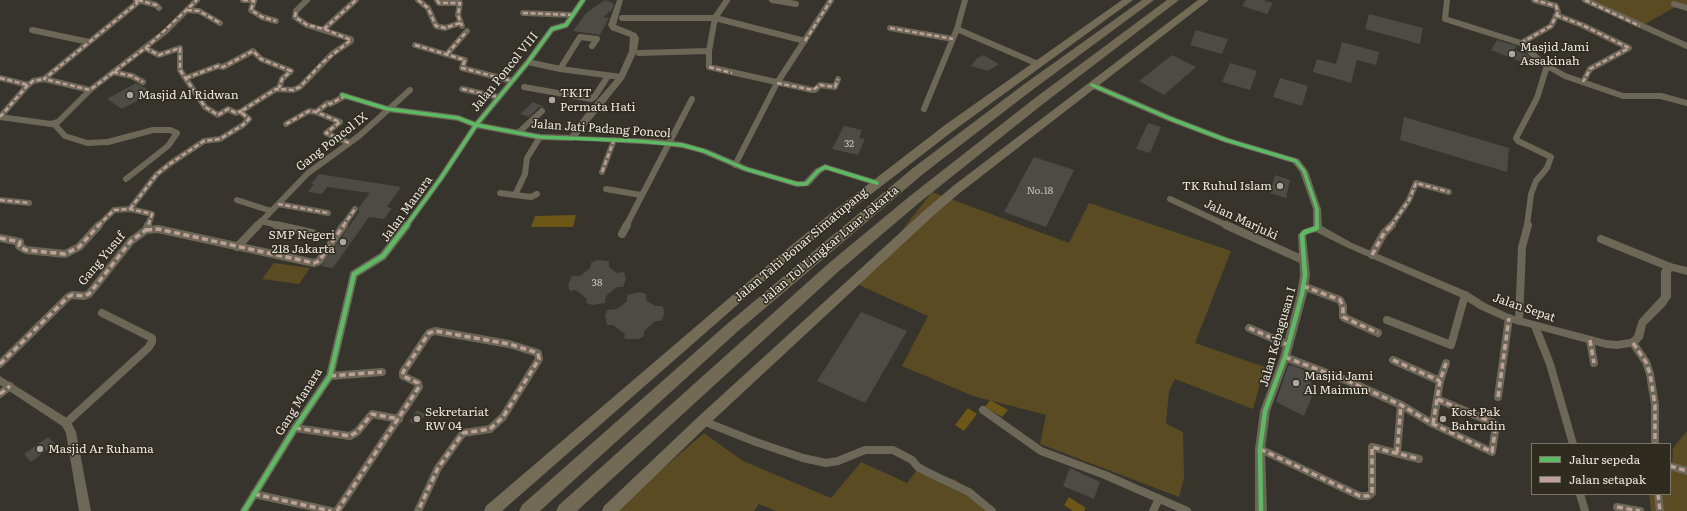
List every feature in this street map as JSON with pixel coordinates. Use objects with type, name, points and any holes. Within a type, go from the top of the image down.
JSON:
[{"type":"highway","name":"Jalan Tahi Bonar Simatupang","points":[[491,511],[780,261],[877,182],[1128,0]]},
{"type":"highway","name":"Jalan Tol Lingkar Luar Jakarta","points":[[565,511],[834,267],[914,199],[1039,101],[1174,0]]},
{"type":"highway","points":[[1141,26],[1152,22],[1183,0]]},
{"type":"highway","points":[[609,511],[703,421],[930,212],[957,189],[1204,0]]},
{"type":"highway","name":"Jalan Tol Lingkar Luar Jakarta","points":[[528,511],[732,328],[918,171],[1027,88],[1147,1]]},
{"type":"street","points":[[44,79],[137,3],[137,0],[156,5],[159,8]]},
{"type":"street","points":[[54,124],[90,90],[165,32],[197,0]]},
{"type":"street","points":[[243,0],[254,1],[251,10],[262,17],[276,21]]},
{"type":"street","points":[[279,88],[292,90],[300,87],[336,50],[351,41],[351,39],[324,29],[307,26],[294,17],[296,11],[307,0]]},
{"type":"street","points":[[324,29],[356,0]]},
{"type":"street","points":[[418,0],[428,8],[436,26],[445,28],[461,25],[458,15],[459,1],[439,3],[437,0]]},
{"type":"street","name":"Jalan Poncol VIII","points":[[476,124],[528,62],[552,29],[565,26],[584,0]]},
{"type":"street","points":[[572,138],[621,77],[633,51],[635,38],[629,32],[614,28],[612,24],[620,0]]},
{"type":"street","points":[[727,0],[715,18],[709,51],[709,67],[814,90],[820,85],[834,87],[838,79]]},
{"type":"street","points":[[772,0],[796,4]]},
{"type":"street","points":[[735,165],[777,83],[831,0]]},
{"type":"street","points":[[924,109],[957,29],[966,0]]},
{"type":"street","points":[[1447,0],[1445,19],[1521,43],[1547,66],[1583,82],[1623,96],[1661,96],[1687,103]]},
{"type":"street","points":[[1521,43],[1551,26],[1556,15],[1557,6],[1534,0]]},
{"type":"street","points":[[1585,0],[1687,46]]},
{"type":"street","points":[[1674,4],[1687,8]]},
{"type":"street","points":[[187,10],[199,11],[220,24]]},
{"type":"street","points":[[523,13],[572,15]]},
{"type":"street","points":[[1556,15],[1589,28],[1629,48],[1590,69],[1583,82]]},
{"type":"street","points":[[622,18],[715,18],[805,41]]},
{"type":"street","points":[[890,28],[953,39]]},
{"type":"street","points":[[957,29],[1038,64]]},
{"type":"street","points":[[32,30],[89,42]]},
{"type":"street","points":[[447,54],[467,31]]},
{"type":"street","points":[[560,69],[580,38],[597,39],[592,46]]},
{"type":"street","points":[[415,45],[465,60],[462,68],[512,82]]},
{"type":"street","points":[[147,47],[159,55],[180,48],[178,58],[180,70],[200,101],[212,112],[218,115],[228,109],[236,112],[242,111],[279,88],[282,79],[291,71],[261,59],[257,54],[252,52],[223,67],[218,66],[186,78]]},
{"type":"street","points":[[639,53],[709,51]]},
{"type":"street","points":[[528,62],[560,69],[621,77]]},
{"type":"street","points":[[1519,321],[1522,248],[1531,194],[1536,181],[1547,168],[1551,156],[1518,141],[1516,138],[1537,98],[1547,66]]},
{"type":"street","points":[[113,72],[132,76],[143,82]]},
{"type":"street","points":[[524,87],[591,99],[595,96],[608,76]]},
{"type":"street","points":[[0,78],[28,85]]},
{"type":"street","points":[[90,90],[44,79],[33,81],[2,109],[0,117],[54,124],[65,136],[87,143],[108,142],[154,130],[170,130],[177,134],[168,146],[126,179]]},
{"type":"street","points":[[1092,85],[1166,117],[1226,140],[1298,162],[1304,171],[1317,209],[1317,228]]},
{"type":"street","points":[[462,89],[498,97]]},
{"type":"street","name":"Gang Poncol IX","points":[[237,247],[312,170],[359,136],[410,90]]},
{"type":"street","name":"Jalan Jati Padang Poncol","points":[[316,112],[344,95],[388,109],[458,118],[476,124],[540,137],[669,144],[704,151],[735,165],[797,184],[806,184],[820,169],[825,167],[877,182]]},
{"type":"street","points":[[622,234],[692,99]]},
{"type":"street","points":[[130,209],[157,174],[171,162],[204,141],[218,140],[243,125],[249,119],[242,111]]},
{"type":"street","points":[[286,124],[309,111],[316,112],[340,122],[326,133],[349,143]]},
{"type":"street","points":[[518,133],[542,111]]},
{"type":"street","name":"Jalan Manara","points":[[348,295],[354,273],[383,256],[389,249],[441,178],[476,124]]},
{"type":"street","points":[[515,195],[525,174],[527,158],[540,137]]},
{"type":"street","points":[[602,172],[614,140]]},
{"type":"street","points":[[1372,255],[1384,233],[1394,223],[1405,206],[1416,183],[1449,192]]},
{"type":"street","points":[[606,189],[641,195]]},
{"type":"street","points":[[500,193],[531,197],[537,194]]},
{"type":"street","name":"Jalan Marjuki","points":[[1170,199],[1303,260]]},
{"type":"street","points":[[0,200],[29,203]]},
{"type":"street","points":[[237,200],[271,211]]},
{"type":"street","points":[[278,204],[328,213]]},
{"type":"street","points":[[0,238],[20,242],[19,246],[26,250],[65,254],[79,247],[107,215],[114,210],[130,209],[152,214],[147,230],[158,229],[316,263],[356,210]]},
{"type":"street","points":[[261,221],[312,233]]},
{"type":"street","name":"Jalan Sepat","points":[[1317,228],[1372,255],[1465,295],[1482,306],[1509,318],[1590,340],[1617,345],[1633,343]]},
{"type":"street","name":"Jalan Kebagusan I","points":[[1261,511],[1260,449],[1266,411],[1288,345],[1304,286],[1305,275],[1302,235],[1305,232],[1317,228]]},
{"type":"street","name":"Gang Yusuf","points":[[0,364],[68,297],[72,295],[84,296],[89,294],[131,241],[147,230]]},
{"type":"street","points":[[1601,239],[1670,268],[1687,271]]},
{"type":"street","points":[[1655,443],[1655,405],[1646,362],[1633,343],[1638,338],[1642,323],[1666,297],[1666,271],[1670,268]]},
{"type":"street","points":[[1304,286],[1340,300],[1343,306],[1343,317],[1378,333]]},
{"type":"street","name":"Gang Manara","points":[[244,511],[295,428],[330,376],[348,295]]},
{"type":"street","points":[[1387,320],[1451,345],[1465,295]]},
{"type":"street","points":[[66,423],[148,348],[152,342],[152,338],[102,313]]},
{"type":"street","points":[[1498,397],[1509,318]]},
{"type":"street","points":[[1535,326],[1550,364],[1573,443]]},
{"type":"street","points":[[1248,328],[1288,345]]},
{"type":"street","points":[[337,511],[420,386],[418,383],[405,377],[403,372],[431,332],[435,331],[521,346],[538,353],[539,359],[504,417],[490,429],[463,433],[438,468],[427,488],[418,511]]},
{"type":"street","points":[[1590,340],[1594,363]]},
{"type":"street","points":[[1284,357],[1348,381],[1401,405],[1433,424],[1492,452],[1496,425],[1494,423],[1437,399]]},
{"type":"street","points":[[1393,360],[1440,381]]},
{"type":"street","points":[[1433,424],[1440,381],[1446,363]]},
{"type":"street","points":[[330,376],[382,372]]},
{"type":"street","points":[[0,380],[66,423],[71,432],[85,511]]},
{"type":"street","points":[[0,394],[10,386]]},
{"type":"street","points":[[1397,453],[1401,405]]},
{"type":"street","points":[[983,410],[1041,451],[1104,475],[1187,511]]},
{"type":"street","points":[[295,428],[350,436],[357,432],[372,414],[399,419]]},
{"type":"street","points":[[703,421],[803,458],[826,463],[838,461],[865,450],[893,450],[912,460],[927,472],[969,492],[992,511]]},
{"type":"street","points":[[1260,449],[1360,496],[1368,496],[1372,493],[1372,447],[1419,459]]},
{"type":"street","points":[[1671,466],[1687,471]]},
{"type":"street","points":[[254,494],[330,511]]},
{"type":"street","points":[[1580,495],[1585,511]]},
{"type":"street","points":[[1658,495],[1660,511]]},
{"type":"street","points":[[1153,511],[1159,499]]},
{"type":"street","points":[[1617,507],[1640,511]]},
{"type":"shaded area","points":[[1580,0],[1687,0],[1687,8],[1677,6],[1638,28]]},
{"type":"shaded area","points":[[932,192],[1069,243],[1089,203],[1231,251],[1195,343],[1265,367],[1253,409],[1175,379],[1169,391],[1166,424],[1183,432],[1184,478],[1179,497],[1040,444],[1046,415],[973,396],[902,366],[928,316],[859,285]]},
{"type":"shaded area","points":[[576,215],[573,227],[531,227],[535,216]]},
{"type":"shaded area","points":[[274,263],[310,268],[299,284],[262,279]]},
{"type":"shaded area","points":[[990,400],[1008,410],[1002,417],[985,407]]},
{"type":"shaded area","points":[[968,408],[977,414],[964,431],[955,425]]},
{"type":"shaded area","points":[[1687,431],[1687,511],[1651,511],[1649,495],[1671,495],[1671,465],[1673,448]]},
{"type":"shaded area","points":[[704,433],[743,461],[831,498],[861,462],[907,483],[918,469],[956,480],[995,511],[776,511],[759,504],[754,511],[618,511],[616,509]]},
{"type":"shaded area","points":[[1069,497],[1086,508],[1084,511],[1073,511],[1064,505]]},
{"type":"building","points":[[605,0],[614,4],[612,10],[603,17],[609,18],[600,35],[573,31],[586,13]]},
{"type":"building","points":[[1246,0],[1263,0],[1273,3],[1267,14],[1242,6]]},
{"type":"building","points":[[1369,14],[1423,28],[1420,44],[1365,29]]},
{"type":"building","points":[[1196,30],[1228,39],[1222,54],[1190,45]]},
{"type":"building","name":"Masjid Jami Assakinah","points":[[1497,40],[1517,46],[1514,50],[1526,54],[1533,60],[1529,65],[1491,50]]},
{"type":"building","points":[[1342,42],[1379,52],[1376,65],[1357,60],[1351,83],[1313,72],[1317,59],[1336,64]]},
{"type":"building","points":[[983,55],[999,64],[988,71],[971,66],[976,59]]},
{"type":"building","points":[[1172,55],[1196,67],[1164,95],[1139,81]]},
{"type":"building","points":[[1230,63],[1257,71],[1250,90],[1222,82]]},
{"type":"building","points":[[1280,78],[1308,86],[1302,106],[1273,97]]},
{"type":"building","name":"Masjid Al Ridwan","points":[[136,83],[153,92],[122,109],[107,99]]},
{"type":"building","points":[[533,102],[545,107],[539,107],[529,117],[520,114]]},
{"type":"building","points":[[1404,117],[1509,148],[1507,172],[1400,140]]},
{"type":"building","points":[[1148,123],[1161,127],[1150,153],[1136,149]]},
{"type":"building","points":[[844,126],[862,130],[859,138],[865,139],[858,155],[832,149]]},
{"type":"building","points":[[1034,157],[1074,170],[1046,227],[1004,212]]},
{"type":"building","name":"SMP Negeri 218 Jakarta","points":[[319,174],[401,187],[387,207],[392,208],[384,219],[369,217],[333,268],[321,266],[359,212],[359,207],[370,193],[327,187],[322,194],[308,192],[314,184],[311,184]]},
{"type":"building","name":"TK Ruhul Islam","points":[[1275,175],[1290,180],[1286,198],[1270,193]]},
{"type":"building","points":[[597,260],[609,261],[609,267],[617,273],[624,272],[626,279],[623,287],[617,287],[606,296],[605,303],[592,305],[586,303],[587,299],[576,290],[570,291],[568,285],[572,276],[580,276],[590,268],[591,263]]},
{"type":"building","points":[[640,292],[646,294],[646,300],[655,306],[662,306],[664,315],[661,321],[655,321],[644,331],[644,336],[638,339],[627,339],[624,338],[625,334],[613,325],[607,325],[605,316],[607,310],[617,309],[627,301],[627,295]]},
{"type":"building","points":[[861,312],[907,331],[865,403],[817,381]]},
{"type":"building","name":"Masjid Jami Al Maimun","points":[[1292,365],[1309,372],[1313,394],[1304,416],[1276,402],[1288,366]]},
{"type":"building","name":"Sekretariat RW 04","points":[[417,410],[426,415],[416,424],[409,422]]},
{"type":"building","name":"Masjid Ar Ruhama","points":[[48,437],[55,444],[31,462],[24,454]]},
{"type":"building","points":[[1070,468],[1100,482],[1094,499],[1063,486]]},
{"type":"marked path","points":[[136,0],[137,3],[44,79],[90,90],[149,45],[197,0]]},
{"type":"marked path","points":[[138,0],[156,5],[159,8]]},
{"type":"marked path","points":[[243,0],[249,0]]},
{"type":"marked path","points":[[251,0],[254,1],[251,10],[262,17],[276,21]]},
{"type":"marked path","points":[[324,29],[356,0]]},
{"type":"marked path","points":[[418,0],[428,8],[436,26],[445,28],[460,23]]},
{"type":"marked path","points":[[437,0],[439,3],[460,3],[458,15],[462,26]]},
{"type":"marked path","points":[[805,41],[831,0]]},
{"type":"marked path","points":[[1521,43],[1551,26],[1558,12],[1556,6],[1534,0]]},
{"type":"marked path","points":[[1585,0],[1640,26]]},
{"type":"marked path","points":[[187,10],[199,11],[220,23]]},
{"type":"marked path","points":[[130,209],[157,174],[171,163],[204,141],[220,139],[243,125],[249,119],[242,113],[243,110],[276,89],[293,90],[300,87],[322,63],[351,40],[324,29],[307,25],[295,17],[296,11]]},
{"type":"marked path","points":[[523,13],[572,15]]},
{"type":"marked path","points":[[1556,15],[1582,25],[1629,48],[1590,69],[1583,82]]},
{"type":"marked path","points":[[890,28],[953,39]]},
{"type":"marked path","points":[[447,54],[467,31]]},
{"type":"marked path","points":[[415,45],[465,60],[462,68],[512,81]]},
{"type":"marked path","points":[[145,48],[159,55],[180,48],[180,70],[205,107],[218,115],[228,109],[236,113],[242,111]]},
{"type":"marked path","points":[[186,78],[218,66],[223,67],[253,51],[261,59],[291,71],[282,79],[279,88]]},
{"type":"marked path","points":[[709,67],[732,73]]},
{"type":"marked path","points":[[113,72],[132,76],[143,82]]},
{"type":"marked path","points":[[0,78],[28,85]]},
{"type":"marked path","points":[[0,117],[27,86],[33,81],[44,79]]},
{"type":"marked path","points":[[777,83],[813,90],[820,85],[835,87],[838,79]]},
{"type":"marked path","points":[[462,89],[498,97]]},
{"type":"marked path","points":[[316,112],[328,103],[330,104],[345,96]]},
{"type":"marked path","points":[[286,124],[309,111],[316,112],[340,122],[326,133],[349,143]]},
{"type":"marked path","points":[[602,172],[614,140]]},
{"type":"marked path","points":[[1372,255],[1384,233],[1394,223],[1409,200],[1416,183],[1449,192]]},
{"type":"marked path","points":[[0,200],[29,203]]},
{"type":"marked path","points":[[278,204],[328,213]]},
{"type":"marked path","points":[[0,238],[20,242],[19,246],[26,250],[65,254],[79,247],[107,215],[114,210],[130,209],[152,214],[146,230],[131,241],[89,294],[84,296],[72,295],[68,297],[0,364]]},
{"type":"marked path","points":[[146,230],[158,229],[314,263],[319,261],[355,209]]},
{"type":"marked path","points":[[1303,286],[1340,300],[1343,306],[1343,317],[1378,333]]},
{"type":"marked path","points":[[1498,397],[1509,318]]},
{"type":"marked path","points":[[1249,328],[1288,345]]},
{"type":"marked path","points":[[337,511],[419,387],[418,383],[403,376],[403,372],[429,333],[435,331],[509,344],[538,353],[539,359],[503,417],[490,429],[463,433],[438,468],[418,511]]},
{"type":"marked path","points":[[1590,340],[1594,363]]},
{"type":"marked path","points":[[1633,343],[1646,362],[1650,374],[1655,405],[1655,443]]},
{"type":"marked path","points":[[1285,357],[1348,381],[1401,405],[1433,424],[1492,452],[1496,425],[1494,423],[1437,399]]},
{"type":"marked path","points":[[1393,360],[1440,381]]},
{"type":"marked path","points":[[1433,424],[1440,381],[1446,363]]},
{"type":"marked path","points":[[330,376],[382,372]]},
{"type":"marked path","points":[[0,394],[10,386]]},
{"type":"marked path","points":[[1397,453],[1401,405]]},
{"type":"marked path","points":[[295,428],[350,436],[357,432],[372,414],[399,419]]},
{"type":"marked path","points":[[1260,449],[1323,480],[1360,496],[1368,496],[1372,493],[1372,447],[1419,459]]},
{"type":"marked path","points":[[1671,466],[1687,471]]},
{"type":"marked path","points":[[254,494],[331,511]]},
{"type":"marked path","points":[[1658,495],[1660,511]]},
{"type":"marked path","points":[[1617,507],[1640,511]]},
{"type":"cycle path","points":[[244,511],[295,428],[330,376],[354,274],[383,256],[389,249],[441,178],[476,125],[528,62],[552,29],[566,25],[583,0]]},
{"type":"cycle path","points":[[1092,85],[1171,119],[1226,140],[1296,161],[1304,171],[1317,209],[1317,228],[1305,232],[1302,235],[1305,275],[1302,294],[1285,357],[1265,411],[1260,449],[1261,511]]},
{"type":"cycle path","points":[[342,95],[388,109],[458,118],[476,125],[540,137],[638,141],[682,145],[704,151],[746,169],[797,184],[806,184],[818,171],[825,167],[877,183]]},
{"type":"place","name":"Masjid Jami Assakinah","points":[[1512,54]]},
{"type":"place","name":"Masjid Al Ridwan","points":[[130,95]]},
{"type":"place","name":"TKIT Permata Hati","points":[[552,100]]},
{"type":"place","name":"TK Ruhul Islam","points":[[1280,186]]},
{"type":"place","name":"SMP Negeri 218 Jakarta","points":[[343,242]]},
{"type":"place","name":"Masjid Jami Al Maimun","points":[[1296,383]]},
{"type":"place","name":"Sekretariat RW 04","points":[[417,419]]},
{"type":"place","name":"Kost Pak Bahrudin","points":[[1443,419]]},
{"type":"place","name":"Masjid Ar Ruhama","points":[[40,449]]}]
